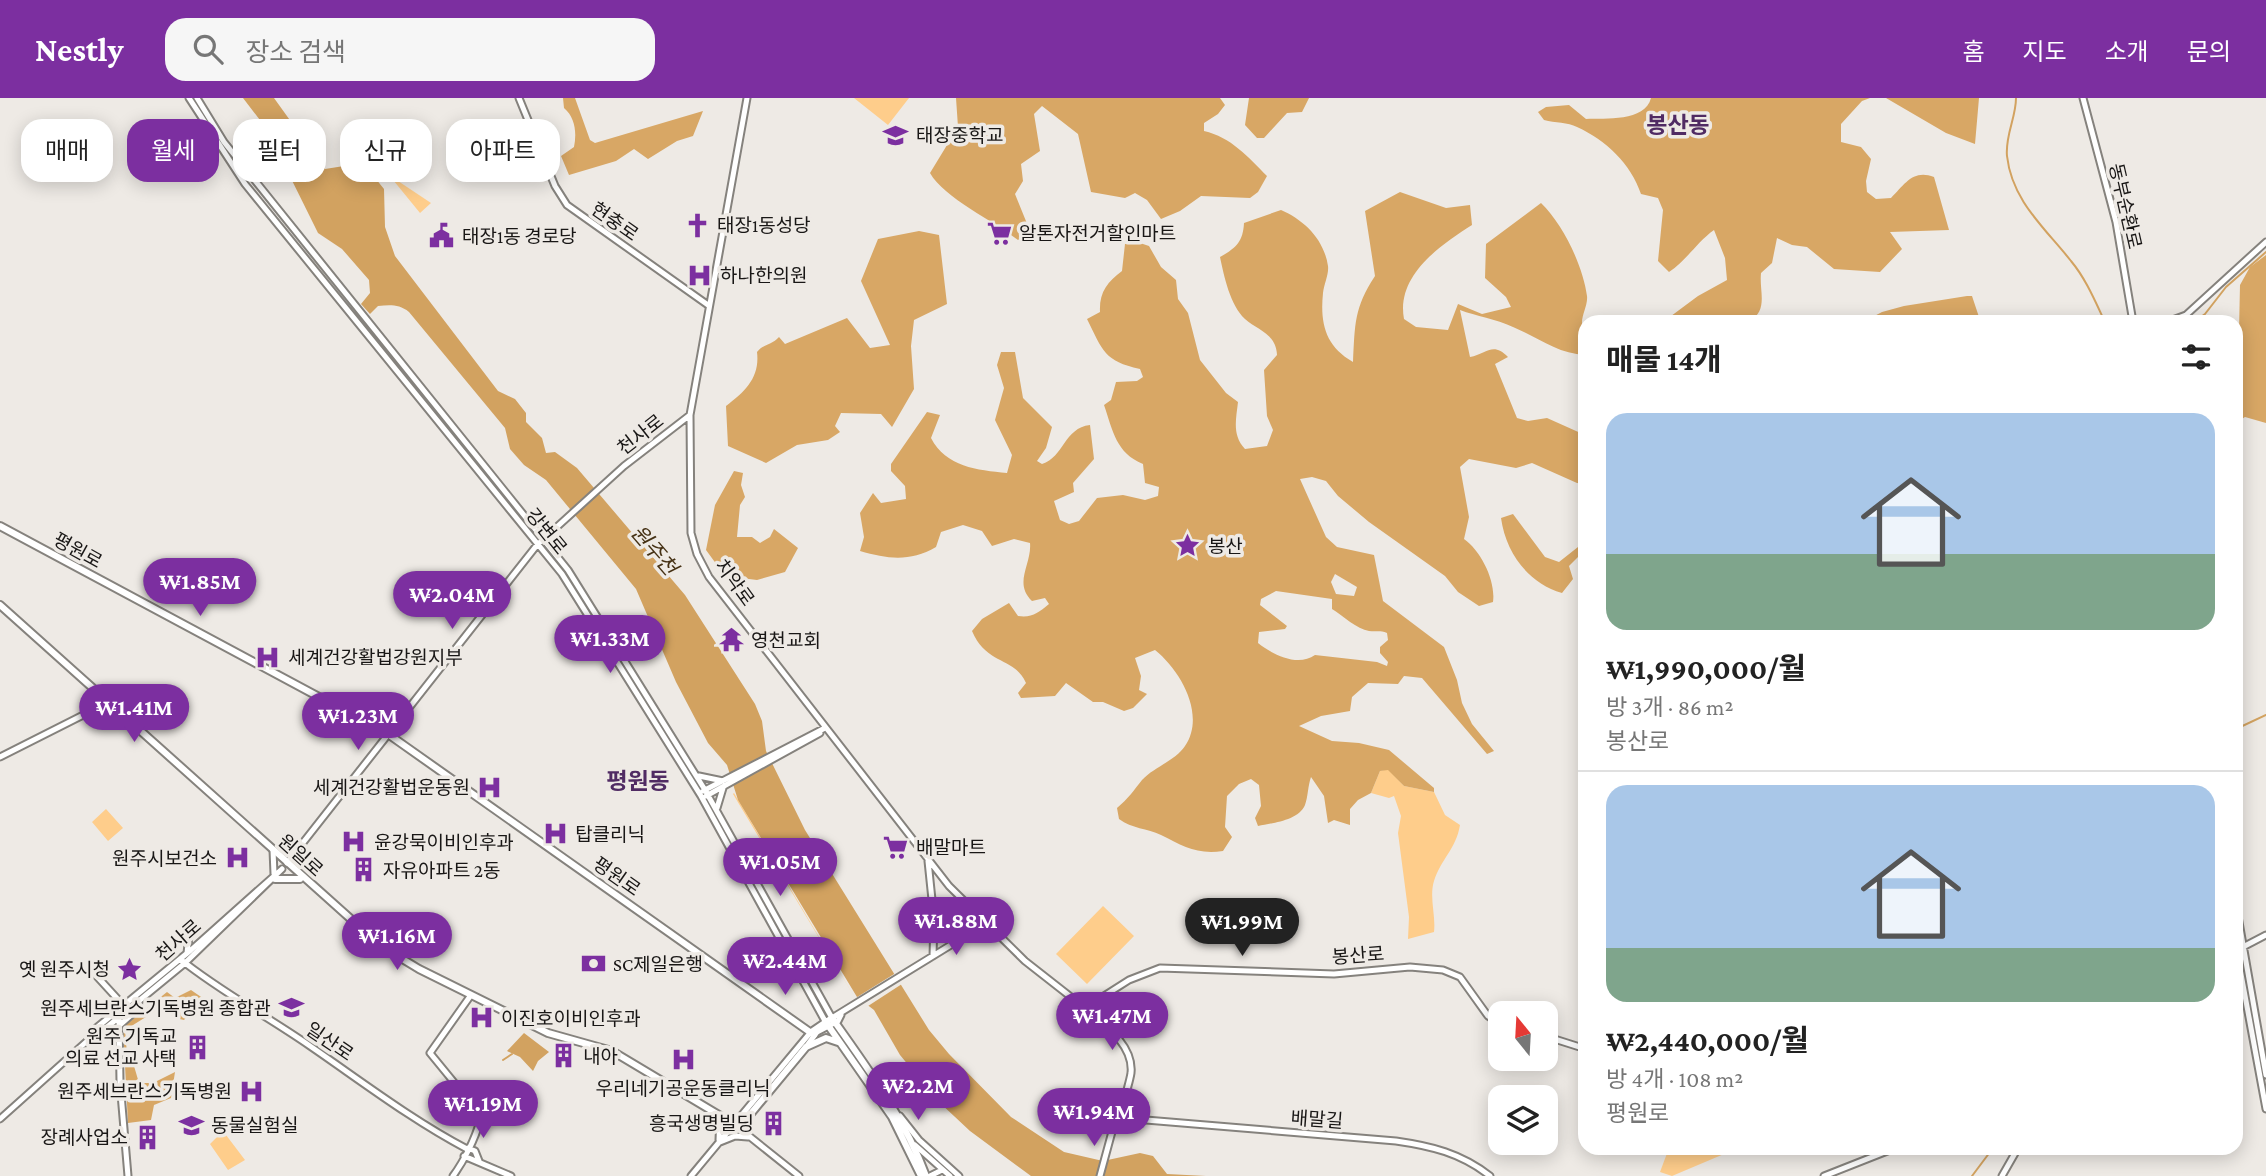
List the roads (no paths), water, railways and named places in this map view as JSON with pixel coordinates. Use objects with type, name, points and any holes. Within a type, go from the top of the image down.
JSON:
[{"type":"main road","name":"평원로","points":[[0,526],[388,734],[812,1034]]},
{"type":"main road","name":"원일로","points":[[0,605],[273,850],[284,867],[304,880],[381,946],[548,1033],[612,1051],[734,1124]]},
{"type":"main road","points":[[274,876],[304,880]]},
{"type":"main road","points":[[812,1034],[830,1022]]},
{"type":"main road","points":[[830,1022],[838,1042],[895,1114],[926,1176]]},
{"type":"main road","points":[[830,1022],[915,1145],[926,1176]]},
{"type":"main road","points":[[734,1124],[743,1123],[766,1091],[806,1046],[826,1038],[838,1042]]},
{"type":"street","name":"강변로","points":[[189,98],[245,184],[358,318],[562,574],[717,812],[830,1022]]},
{"type":"street","name":"강변로","points":[[197,98],[224,142],[358,318]]},
{"type":"street","name":"현충로","points":[[519,98],[555,186],[567,205],[708,305]]},
{"type":"street","name":"치악로","points":[[747,98],[690,415],[691,533],[697,554],[709,577],[825,729],[928,861],[985,925]]},
{"type":"street","name":"동부순환로","points":[[2083,98],[2116,222],[2132,315]]},
{"type":"street","points":[[2186,315],[2266,243]]},
{"type":"street","name":"천사로","points":[[95,1034],[95,1029],[183,961],[187,954],[284,867],[539,542],[610,479],[690,415]]},
{"type":"street","name":"강변로","points":[[539,542],[568,570],[694,772],[830,1022]]},
{"type":"street","points":[[0,757],[109,702]]},
{"type":"street","points":[[704,794],[825,729]]},
{"type":"street","points":[[694,772],[703,779],[720,785]]},
{"type":"street","points":[[717,812],[720,785]]},
{"type":"street","points":[[273,850],[274,876]]},
{"type":"street","points":[[928,861],[934,919],[933,957]]},
{"type":"street","name":"천사로","points":[[0,1119],[95,1034],[139,1002],[274,876]]},
{"type":"street","points":[[830,1022],[985,925],[1085,1008],[1112,1033],[1128,1055],[1131,1073],[1122,1111],[1100,1176]]},
{"type":"street","points":[[2243,946],[2266,935]]},
{"type":"street","points":[[187,954],[189,936]]},
{"type":"street","name":"일산로","points":[[183,961],[230,997],[466,1152]]},
{"type":"street","name":"봉산로","points":[[1085,1008],[1129,980],[1160,968],[1334,974],[1410,967],[1443,971],[1460,977],[1488,1016]]},
{"type":"street","points":[[92,971],[124,1005],[117,1031],[128,1176]]},
{"type":"street","points":[[2243,972],[2266,1075]]},
{"type":"street","points":[[2243,977],[2266,1108]]},
{"type":"street","points":[[453,1176],[474,1140],[480,1121],[474,1109],[430,1054],[471,995]]},
{"type":"street","points":[[117,1031],[122,1021],[138,1009],[139,1002]]},
{"type":"street","points":[[806,1046],[812,1034]]},
{"type":"street","points":[[766,1091],[812,1034]]},
{"type":"street","points":[[1558,1041],[1578,1047]]},
{"type":"street","points":[[1117,1124],[1111,1113],[1122,1111],[1134,1119]]},
{"type":"street","points":[[895,1114],[959,1176]]},
{"type":"street","points":[[717,1143],[721,1133],[720,1115]]},
{"type":"street","points":[[1117,1124],[1134,1119]]},
{"type":"street","name":"배말길","points":[[1134,1119],[1433,1146],[1474,1164],[1490,1176]]},
{"type":"street","points":[[691,1176],[734,1124]]},
{"type":"street","name":"원일로","points":[[734,1124],[799,1176]]},
{"type":"street","points":[[717,1143],[742,1135],[752,1138]]},
{"type":"street","points":[[474,1140],[474,1156]]},
{"type":"street","points":[[915,1145],[950,1176]]},
{"type":"street","points":[[466,1152],[481,1164],[511,1176]]},
{"type":"street","points":[[466,1152],[474,1156]]},
{"type":"street","points":[[1824,1176],[1877,1155]]},
{"type":"street","points":[[2002,1176],[2014,1155]]},
{"type":"street","points":[[459,1168],[474,1156]]},
{"type":"street","points":[[926,1176],[943,1170]]},
{"type":"waterway","points":[[2016,98],[2007,148],[2015,187],[2031,213],[2081,275],[2102,315]]},
{"type":"waterway","points":[[2204,315],[2226,287],[2266,252]]},
{"type":"waterway","points":[[2243,726],[2266,715]]},
{"type":"waterway","points":[[503,1060],[512,1054]]},
{"type":"waterway","points":[[1972,1176],[1988,1155]]},
{"type":"place","name":"태장중학교","points":[[896,135]]},
{"type":"place","name":"태장1동성당","points":[[697,225]]},
{"type":"place","name":"알톤자전거할인마트","points":[[999,233]]},
{"type":"place","name":"태장1동 경로당","points":[[442,236]]},
{"type":"place","name":"하나한의원","points":[[700,275]]},
{"type":"place","name":"봉산","points":[[1188,546]]},
{"type":"place","name":"영천교회","points":[[731,640]]},
{"type":"place","name":"세계건강활법강원지부","points":[[268,657]]},
{"type":"place","name":"세계건강활법운동원","points":[[490,787]]},
{"type":"place","name":"탑클리닉","points":[[555,834]]},
{"type":"place","name":"윤강묵이비인후과","points":[[354,842]]},
{"type":"place","name":"배말마트","points":[[896,847]]},
{"type":"place","name":"원주시보건소","points":[[237,858]]},
{"type":"place","name":"자유아파트 2동","points":[[363,870]]},
{"type":"place","name":"SC제일은행","points":[[593,964]]},
{"type":"place","name":"옛 원주시청","points":[[130,969]]},
{"type":"place","name":"원주세브란스기독병원 종합관","points":[[291,1008]]},
{"type":"place","name":"이진호이비인후과","points":[[481,1018]]},
{"type":"place","name":"원주 기독교 의료 선교 사택","points":[[197,1047]]},
{"type":"place","name":"내아","points":[[563,1056]]},
{"type":"place","name":"우리네기공운동클리닉","points":[[683,1060]]},
{"type":"place","name":"원주세브란스기독병원","points":[[252,1091]]},
{"type":"place","name":"흥국생명빌딩","points":[[774,1123]]},
{"type":"place","name":"동물실험실","points":[[191,1125]]},
{"type":"place","name":"장례사업소","points":[[148,1137]]},
{"type":"district","name":"봉산동","points":[[1678,125]]},
{"type":"district","name":"평원동","points":[[638,781]]},
{"type":"water label","name":"원주천","points":[[654,550]]}]
